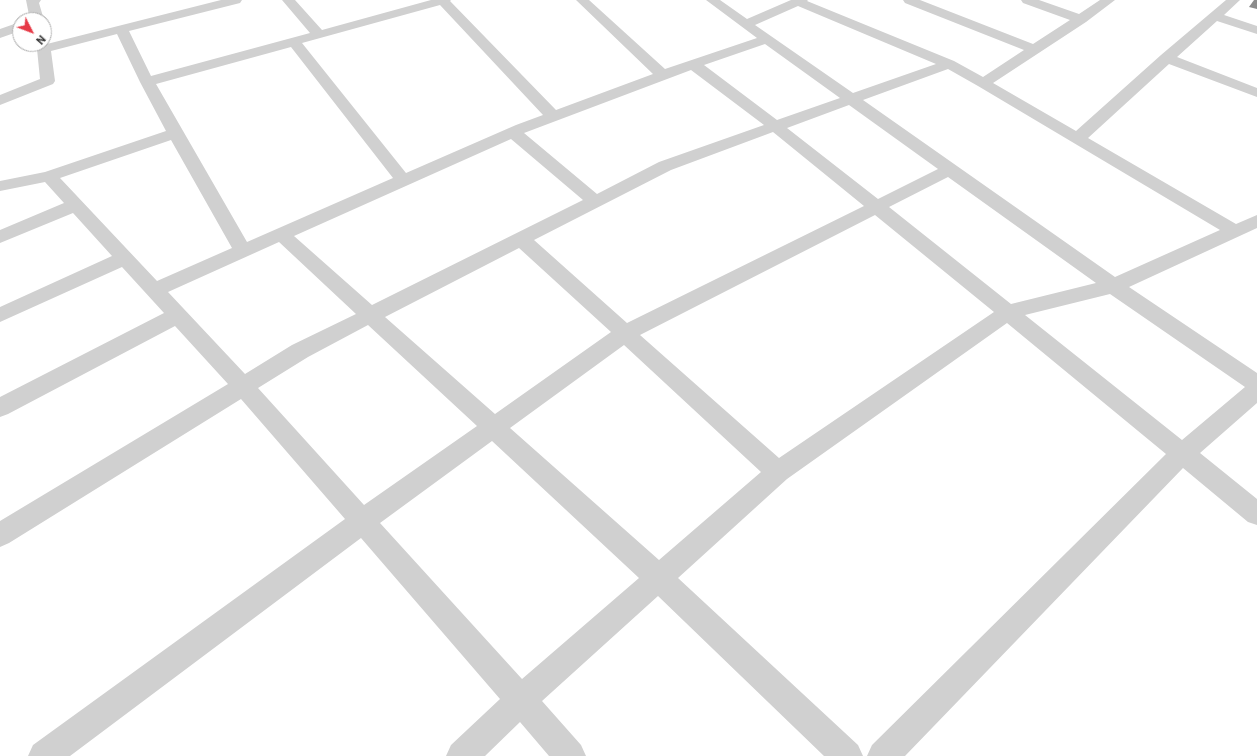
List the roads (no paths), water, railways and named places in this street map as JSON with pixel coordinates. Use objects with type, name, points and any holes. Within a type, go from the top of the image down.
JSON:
[{"type":"street","points":[[33,0],[35,12]]},
{"type":"street","points":[[52,44],[121,29],[236,0]]},
{"type":"street","points":[[288,0],[318,35]]},
{"type":"street","points":[[147,82],[444,0],[553,116]]},
{"type":"street","points":[[582,0],[663,75]]},
{"type":"street","points":[[712,0],[1113,286],[1257,384]]},
{"type":"street","points":[[909,0],[1034,49]]},
{"type":"street","points":[[1027,0],[1080,19]]},
{"type":"street","points":[[983,83],[1109,0]]},
{"type":"street","points":[[1078,138],[1166,58],[1234,0]]},
{"type":"street","points":[[746,24],[800,1],[948,64],[1078,138],[1235,231]]},
{"type":"street","points":[[1215,16],[1257,30]]},
{"type":"street","points":[[0,34],[12,29]]},
{"type":"street","points":[[121,29],[147,82],[175,133],[243,251]]},
{"type":"street","points":[[154,290],[513,132],[693,64],[768,40]]},
{"type":"street","points":[[294,42],[403,180]]},
{"type":"street","points":[[0,100],[48,81],[45,52]]},
{"type":"street","points":[[1166,58],[1257,93]]},
{"type":"street","points":[[693,64],[775,126],[1008,312],[1257,514]]},
{"type":"street","points":[[0,535],[300,351],[665,166],[948,64]]},
{"type":"street","points":[[513,132],[595,201]]},
{"type":"street","points":[[0,186],[49,176],[175,133]]},
{"type":"street","points":[[44,756],[363,521],[624,333],[949,170]]},
{"type":"street","points":[[49,176],[243,386],[570,756]]},
{"type":"street","points":[[0,237],[75,205]]},
{"type":"street","points":[[462,756],[521,700],[778,472],[1008,312],[1113,286],[1257,221]]},
{"type":"street","points":[[281,234],[372,315],[659,578],[847,756]]},
{"type":"street","points":[[521,239],[778,472]]},
{"type":"street","points":[[0,315],[124,258]]},
{"type":"street","points":[[0,408],[178,316]]},
{"type":"street","points":[[883,756],[1182,454],[1257,390]]}]
